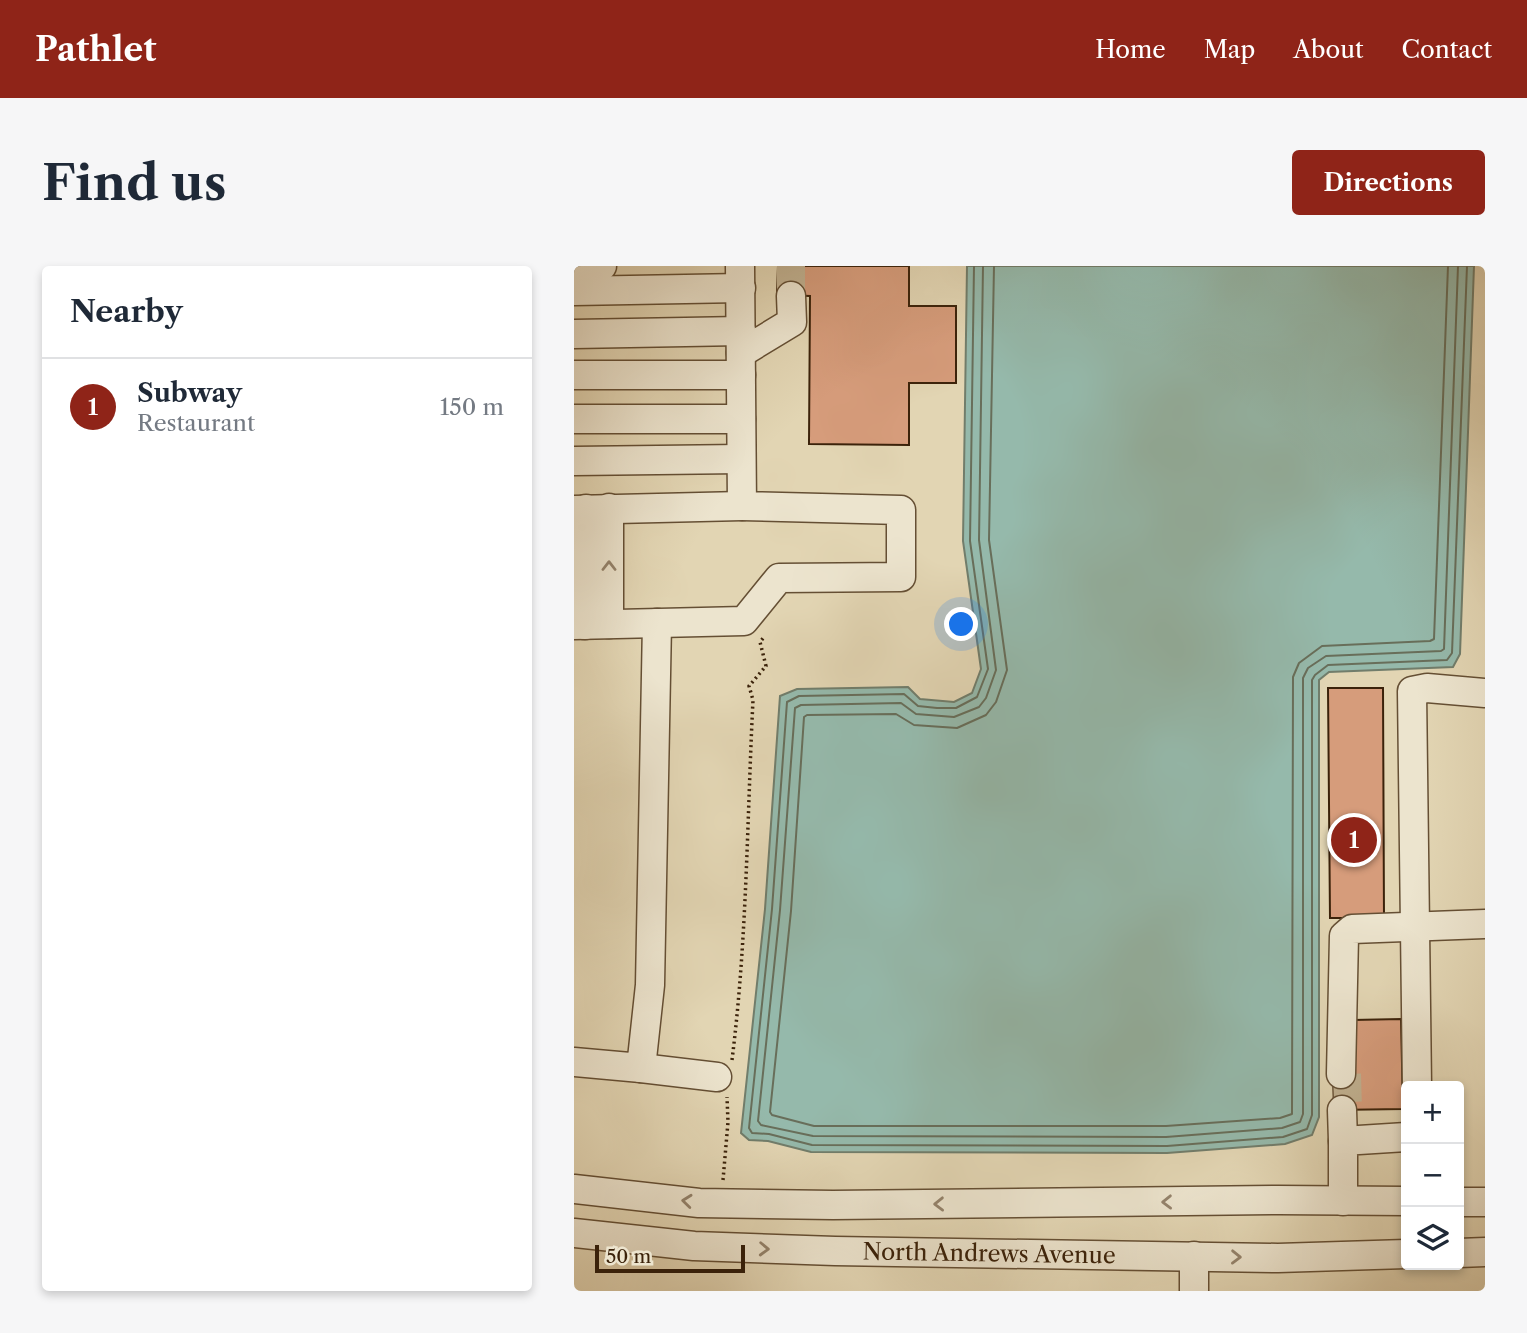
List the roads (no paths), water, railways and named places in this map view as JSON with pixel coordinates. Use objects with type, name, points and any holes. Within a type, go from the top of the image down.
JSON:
[{"type":"street","points":[[574,266],[602,266]]},
{"type":"street","points":[[574,291],[741,277],[741,506]]},
{"type":"street","points":[[574,375],[741,353],[792,322],[791,296]]},
{"type":"street","points":[[574,334],[741,353]]},
{"type":"street","points":[[574,419],[741,419]]},
{"type":"street","points":[[574,461],[741,458]]},
{"type":"street","points":[[741,506],[901,510],[901,577],[779,578],[744,621],[590,625],[590,509],[741,506]]},
{"type":"street","points":[[641,1068],[650,985],[657,623]]},
{"type":"street","points":[[1417,1081],[1412,691],[1427,688],[1485,693]]},
{"type":"street","points":[[1341,1068],[1344,936],[1352,929],[1485,925]]},
{"type":"street","points":[[574,1062],[725,1078]]},
{"type":"street","points":[[1343,1201],[1343,1120],[1401,1136]]},
{"type":"street","name":"North Andrews Avenue","points":[[574,1189],[699,1203],[820,1205],[1401,1201]]},
{"type":"street","points":[[1464,1202],[1485,1202]]},
{"type":"street","name":"North Andrews Avenue","points":[[574,1233],[694,1247],[835,1251],[1278,1258],[1401,1254]]},
{"type":"street","points":[[1464,1253],[1485,1252]]},
{"type":"street","points":[[1194,1256],[1194,1291]]},
{"type":"water","points":[[967,266],[1474,266],[1460,654],[1453,667],[1329,672],[1319,680],[1319,1117],[1312,1135],[1285,1144],[1167,1153],[811,1152],[768,1141],[749,1140],[741,1133],[765,909],[780,696],[797,689],[908,687],[920,699],[954,702],[972,693],[981,669],[963,541]]},
{"type":"tunnel","points":[[791,266],[791,296]]},
{"type":"tunnel","points":[[1347,1074],[1348,1110]]},
{"type":"place","name":"Subway","points":[[1354,840]]}]
